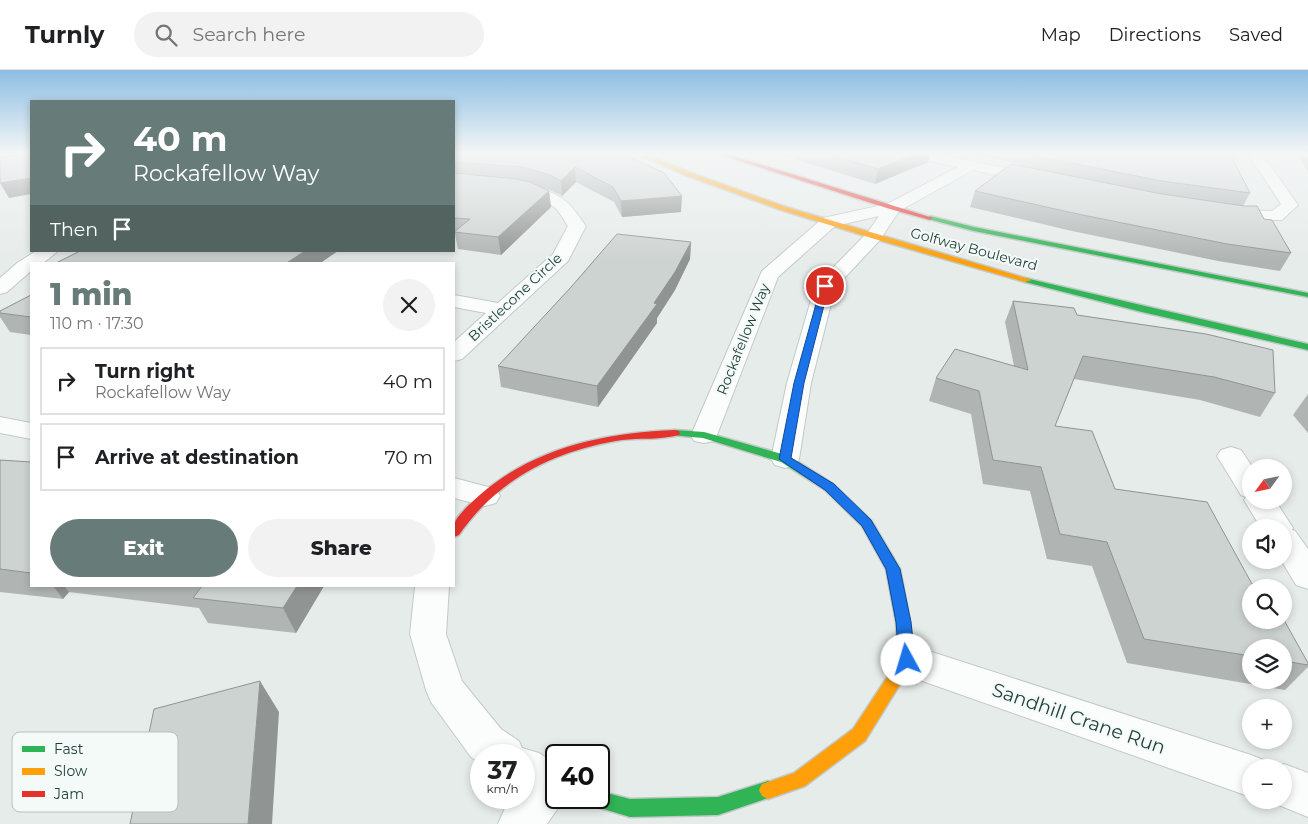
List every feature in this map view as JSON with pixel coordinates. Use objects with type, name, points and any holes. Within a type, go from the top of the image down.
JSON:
[{"type":"street","name":"Bristlecone Circle","points":[[455,353],[561,257],[577,226],[559,203],[534,192],[516,189]]},
{"type":"street","name":"Golfway Boulevard","points":[[730,189],[943,257],[1198,323],[1308,347]]},
{"type":"street","name":"Golfway Boulevard","points":[[832,189],[892,208],[974,229],[1308,295]]},
{"type":"street","points":[[785,459],[799,383],[825,286],[874,236],[892,208],[927,189]]},
{"type":"street","points":[[1209,212],[1236,216],[1276,216],[1290,205],[1279,189]]},
{"type":"street","name":"Rockafellow Way","points":[[704,435],[769,275],[829,222],[892,208]]},
{"type":"street","points":[[32,262],[47,252]]},
{"type":"street","points":[[0,288],[30,263]]},
{"type":"street","points":[[455,301],[503,310]]},
{"type":"street","points":[[0,425],[30,431]]},
{"type":"street","points":[[455,531],[485,496],[520,470],[560,451],[602,438],[646,433],[704,435],[785,459],[829,487],[867,523],[893,569],[903,622],[907,660],[859,735],[798,780],[718,806],[630,808],[610,803]]},
{"type":"street","points":[[1230,456],[1242,474]]},
{"type":"street","points":[[455,488],[485,496]]},
{"type":"street","points":[[1292,551],[1308,576]]},
{"type":"street","points":[[432,587],[428,634],[445,690],[488,744]]},
{"type":"street","name":"Sandhill Crane Run","points":[[907,660],[1242,773]]},
{"type":"street","points":[[520,824],[543,780]]},
{"type":"street","points":[[1292,789],[1308,795]]},
{"type":"building","points":[[455,189],[545,189],[549,191],[498,237],[455,232],[470,219],[455,218]]},
{"type":"building","points":[[614,189],[677,189],[682,196],[621,201]]},
{"type":"building","points":[[977,189],[1138,189],[1244,206],[1257,206],[1264,219],[1272,220],[1291,253],[1227,244],[975,191]]},
{"type":"building","points":[[1222,189],[1248,189],[1250,193]]},
{"type":"building","points":[[617,234],[691,242],[675,272],[654,303],[657,304],[597,386],[498,366],[572,286]]},
{"type":"building","points":[[78,252],[303,252],[288,262],[58,262]]},
{"type":"building","points":[[30,296],[30,317],[0,313],[0,311]]},
{"type":"building","points":[[1013,301],[1074,308],[1077,315],[1206,334],[1273,350],[1275,393],[1214,377],[1083,356],[1055,426],[1092,431],[1115,489],[1207,502],[1242,569],[1249,579],[1242,579],[1242,629],[1289,629],[1308,665],[1292,662],[1292,639],[1242,639],[1242,655],[1144,639],[1107,542],[1060,534],[1041,467],[993,460],[979,391],[936,378],[955,349],[1028,370]]},
{"type":"building","points":[[0,460],[30,462],[30,573],[0,569]]},
{"type":"building","points":[[201,587],[296,587],[283,608],[193,598]]},
{"type":"building","points":[[260,681],[248,824],[130,824],[133,812],[178,812],[178,732],[149,732],[154,709]]},
{"type":"traffic: fast","points":[[930,218],[974,229],[1308,295]]},
{"type":"traffic: fast","points":[[1028,280],[1142,309],[1308,347]]},
{"type":"traffic: fast","points":[[675,433],[704,435],[785,459],[829,487],[867,523],[893,569],[903,622],[906,653]]},
{"type":"traffic: fast","points":[[610,803],[630,808],[718,806],[768,790]]},
{"type":"traffic: slow","points":[[730,189],[881,239],[1028,280]]},
{"type":"traffic: slow","points":[[768,790],[799,780],[859,735],[907,660],[906,653]]},
{"type":"traffic: jam","points":[[832,189],[930,218]]},
{"type":"traffic: jam","points":[[455,531],[470,511],[501,483],[547,457],[597,441],[649,434],[675,433]]},
{"type":"route","points":[[825,286],[799,383],[785,459],[829,487],[867,523],[893,569],[903,622],[907,660]]}]
